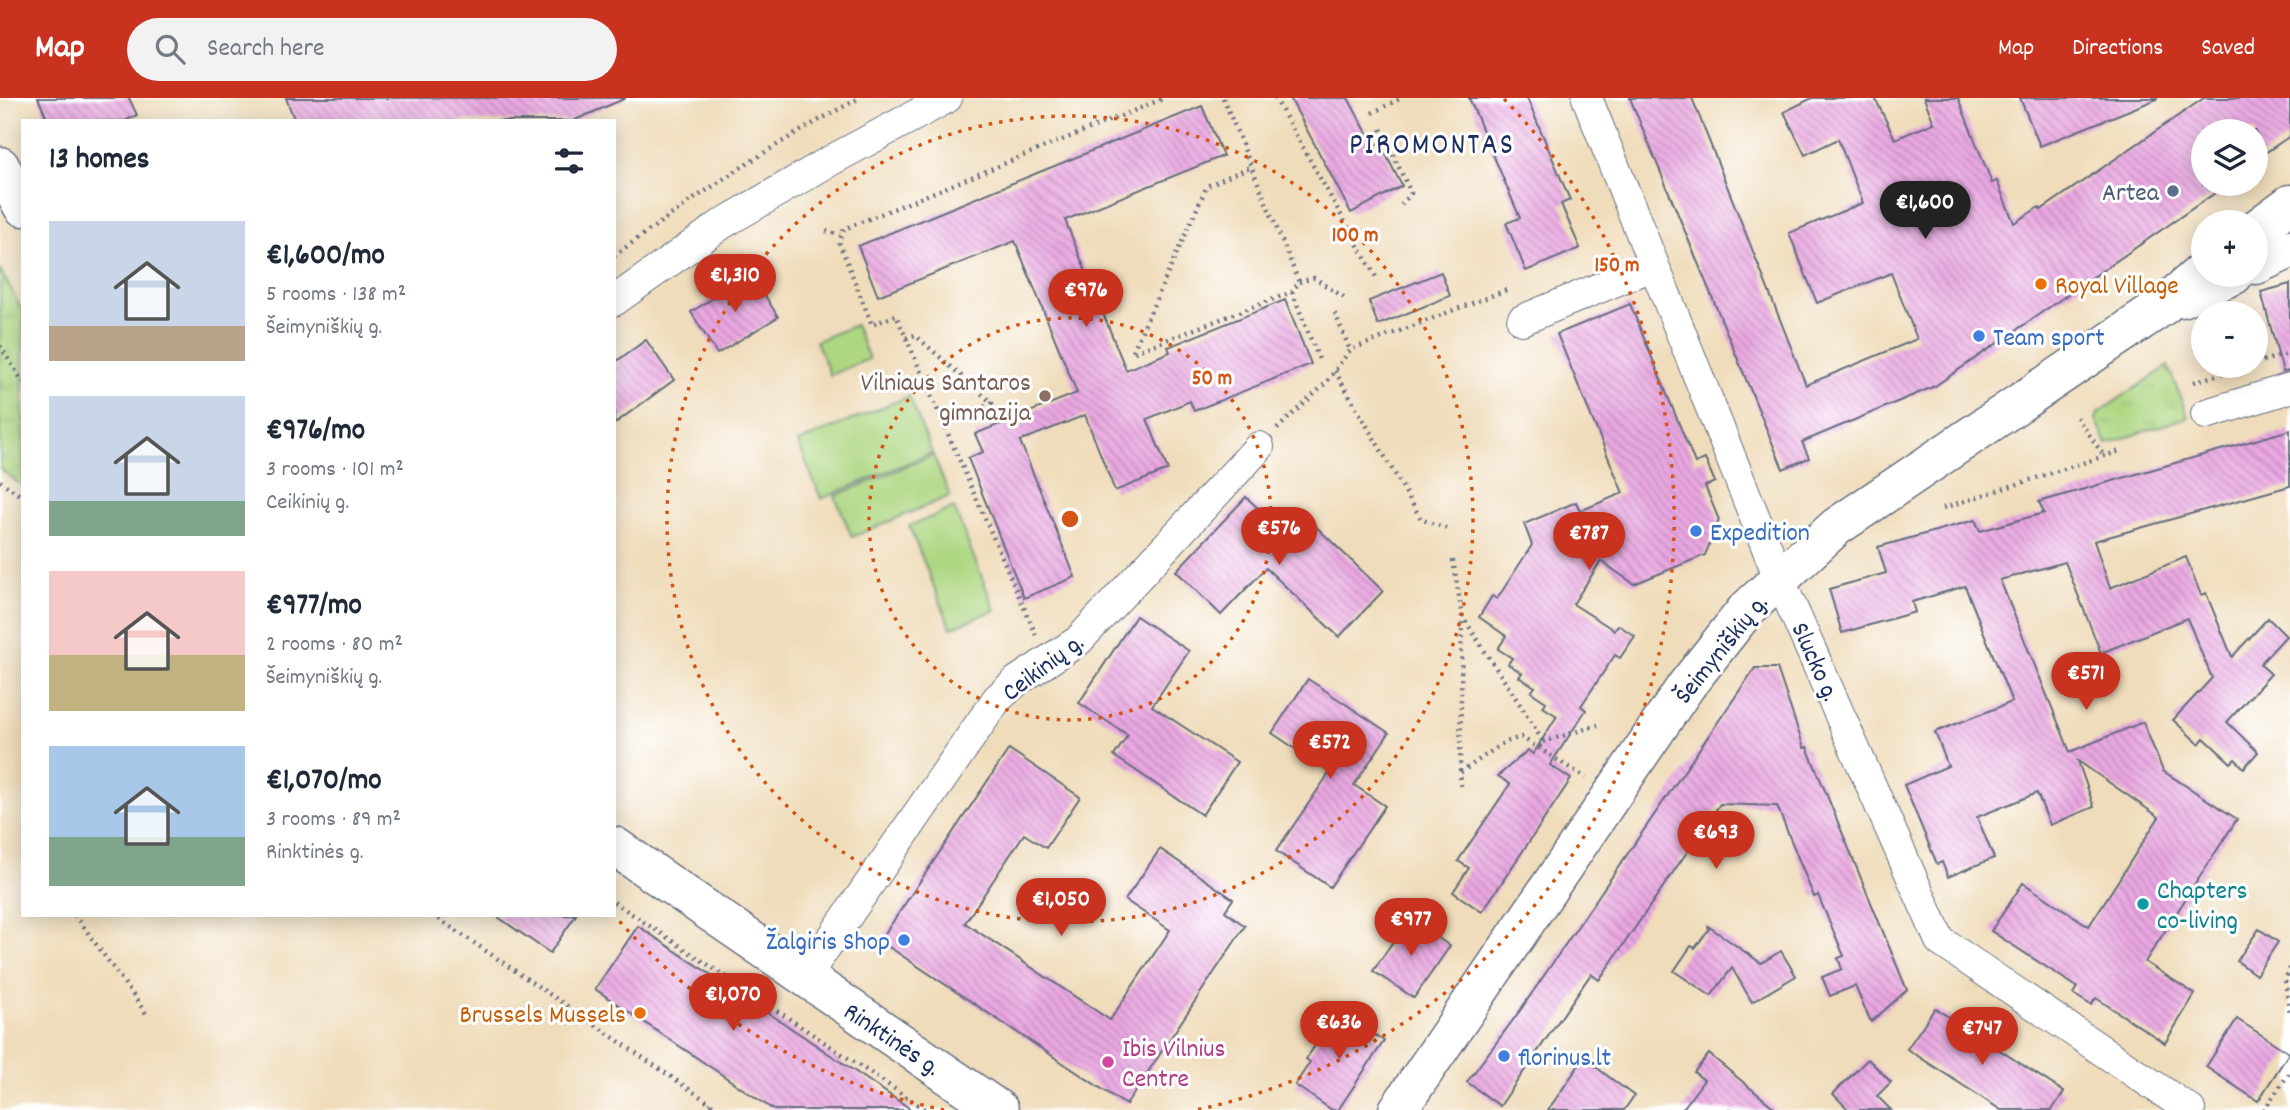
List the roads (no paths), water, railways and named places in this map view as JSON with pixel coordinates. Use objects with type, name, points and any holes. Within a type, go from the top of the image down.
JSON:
[{"type":"main road","points":[[0,166],[21,203]]},
{"type":"main road","points":[[2268,220],[2290,204]]},
{"type":"main road","points":[[2268,259],[2290,249]]},
{"type":"main road","name":"Šeimyniškių g.","points":[[1398,1110],[1686,686],[1731,627],[1779,578],[1836,527],[2164,306],[2191,282]]},
{"type":"main road","name":"Šeimyniškių g.","points":[[2164,306],[2207,287]]},
{"type":"main road","name":"Rinktinės g.","points":[[616,847],[999,1110]]},
{"type":"street","points":[[616,299],[722,224],[828,162],[947,98]]},
{"type":"street","name":"Slucko g.","points":[[1587,98],[1779,578],[1940,941],[2190,1110]]},
{"type":"street","points":[[1522,320],[1652,266]]},
{"type":"street","points":[[2206,414],[2290,388]]},
{"type":"street","name":"Ceikinių g.","points":[[805,977],[997,699],[1017,681],[1079,641],[1259,447]]},
{"type":"place","name":"Artea","points":[[2173,191]]},
{"type":"place","name":"Royal Village","points":[[2041,284]]},
{"type":"place","name":"Team sport","points":[[1979,336]]},
{"type":"place","name":"Vilniaus Santaros gimnazija","points":[[1045,396]]},
{"type":"place","name":"Expedition","points":[[1696,531]]},
{"type":"place","name":"Chapters co-living","points":[[2143,904]]},
{"type":"place","name":"Žalgiris Shop","points":[[904,940]]},
{"type":"place","name":"Brussels Mussels","points":[[640,1013]]},
{"type":"place","name":"florinus.lt","points":[[1504,1056]]},
{"type":"place","name":"Ibis Vilnius Centre","points":[[1108,1062]]},
{"type":"district","name":"PIROMONTAS","points":[[1432,143]]}]
